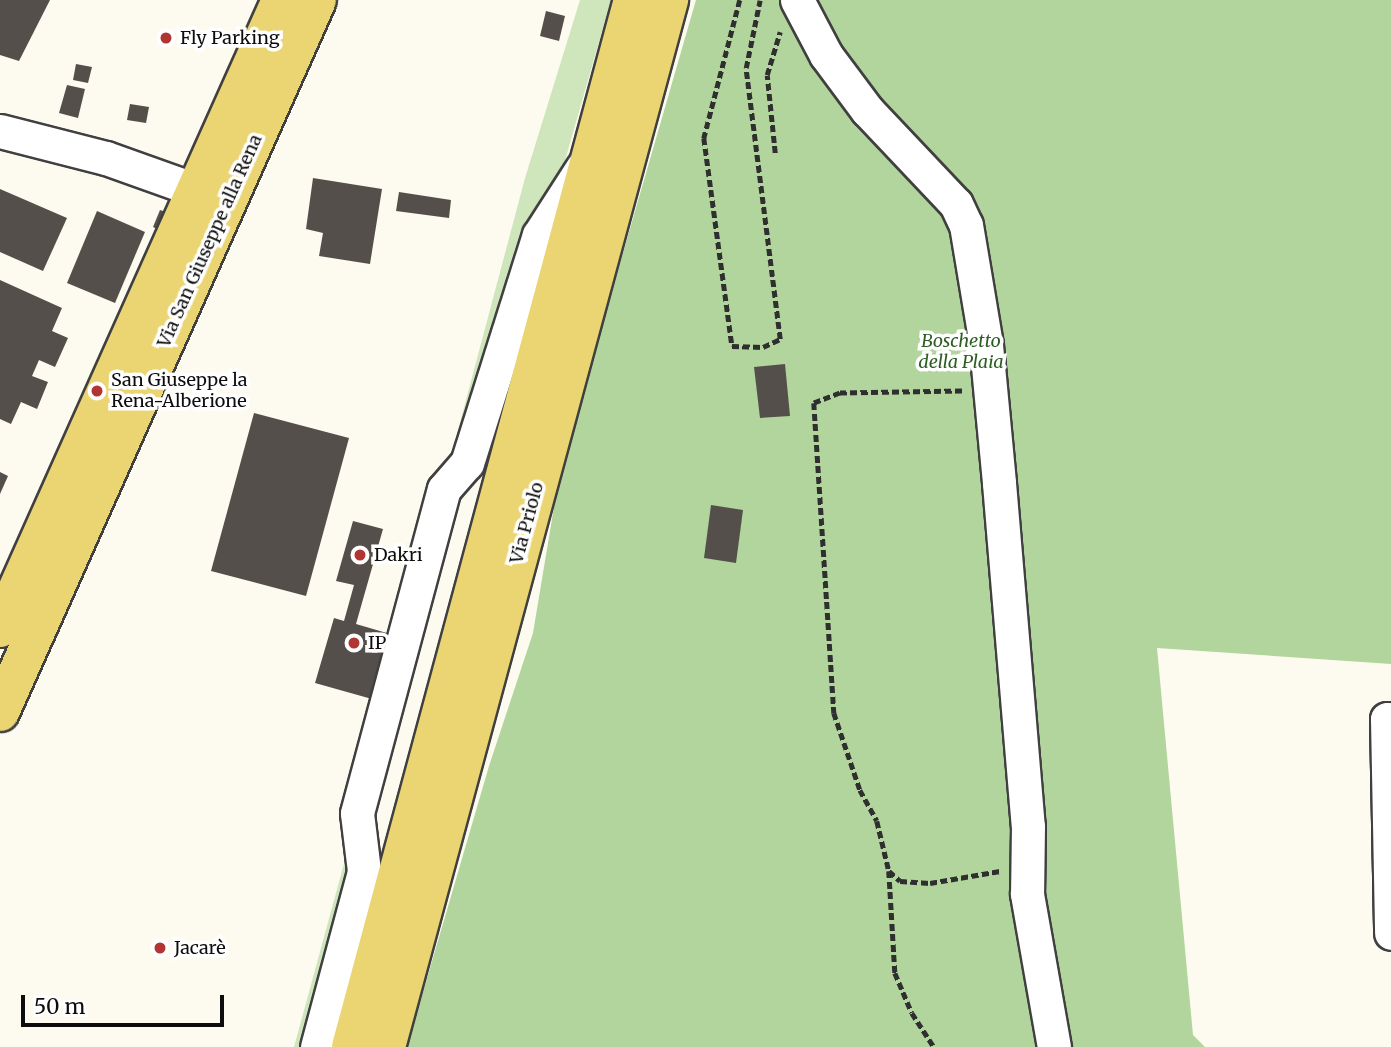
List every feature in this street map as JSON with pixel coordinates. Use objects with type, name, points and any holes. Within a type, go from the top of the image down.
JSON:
[{"type":"main road","name":"Via San Giuseppe alla Rena","points":[[0,712],[212,195],[281,0]]},
{"type":"main road","name":"Via San Giuseppe alla Rena","points":[[0,628],[212,195],[317,0]]},
{"type":"main road","name":"Via Priolo","points":[[351,1047],[633,0]]},
{"type":"main road","name":"Via Priolo","points":[[386,1047],[669,0]]},
{"type":"lane","points":[[798,3],[826,55],[867,110],[961,214],[986,345],[1028,825],[1027,894],[1054,1047]]},
{"type":"lane","points":[[0,131],[212,195]]},
{"type":"lane","points":[[317,1047],[364,871],[357,813],[444,489],[467,463],[539,235],[593,151]]},
{"type":"lane","points":[[1391,720],[1387,719],[1391,933]]},
{"type":"path","points":[[740,0],[704,138],[732,346],[763,347],[780,339],[746,68],[760,0]]},
{"type":"path","points":[[775,153],[767,75],[782,26],[798,3]]},
{"type":"path","points":[[934,1047],[912,1013],[895,973],[889,871],[877,821],[860,790],[834,713],[814,403],[840,393],[990,390]]},
{"type":"path","points":[[889,871],[900,881],[930,883],[1028,864]]},
{"type":"green space","points":[[580,0],[611,0],[562,171],[457,466],[449,464],[525,178]]},
{"type":"green space","name":"Boschetto della Plaia","points":[[696,0],[1391,0],[1391,664],[1157,648],[1193,1035],[1205,1047],[407,1047],[489,766],[533,633],[560,471]]},
{"type":"green space","points":[[348,849],[352,874],[308,1047],[294,1047]]},
{"type":"building","points":[[0,0],[50,0],[19,61],[0,55]]},
{"type":"building","points":[[546,11],[565,16],[559,41],[540,36]]},
{"type":"building","points":[[76,64],[92,67],[88,83],[73,80]]},
{"type":"building","points":[[67,85],[85,89],[78,118],[59,113]]},
{"type":"building","points":[[130,104],[149,107],[146,123],[127,120]]},
{"type":"building","points":[[313,178],[382,189],[370,264],[319,256],[323,233],[306,229]]},
{"type":"building","points":[[0,189],[67,218],[43,271],[0,252]]},
{"type":"building","points":[[399,192],[451,200],[449,218],[396,211]]},
{"type":"building","points":[[160,210],[166,212],[159,230],[153,227]]},
{"type":"building","points":[[97,211],[145,232],[115,303],[67,283]]},
{"type":"building","points":[[0,280],[62,308],[52,331],[68,338],[55,367],[39,360],[32,376],[48,382],[37,409],[21,402],[11,424],[0,419]]},
{"type":"building","points":[[785,364],[790,416],[760,418],[754,367]]},
{"type":"building","points":[[254,413],[349,438],[306,596],[211,571]]},
{"type":"building","points":[[0,472],[8,476],[0,494]]},
{"type":"building","points":[[711,505],[743,510],[736,563],[704,558]]},
{"type":"building","points":[[353,521],[383,529],[356,624],[397,636],[379,701],[315,683],[334,618],[344,621],[354,585],[336,581]]},
{"type":"place","name":"Fly Parking","points":[[166,38]]},
{"type":"place","name":"San Giuseppe la Rena-Alberione","points":[[97,391]]},
{"type":"place","name":"Dakri","points":[[360,555]]},
{"type":"place","name":"IP","points":[[354,643]]},
{"type":"place","name":"Jacarè","points":[[160,948]]}]
